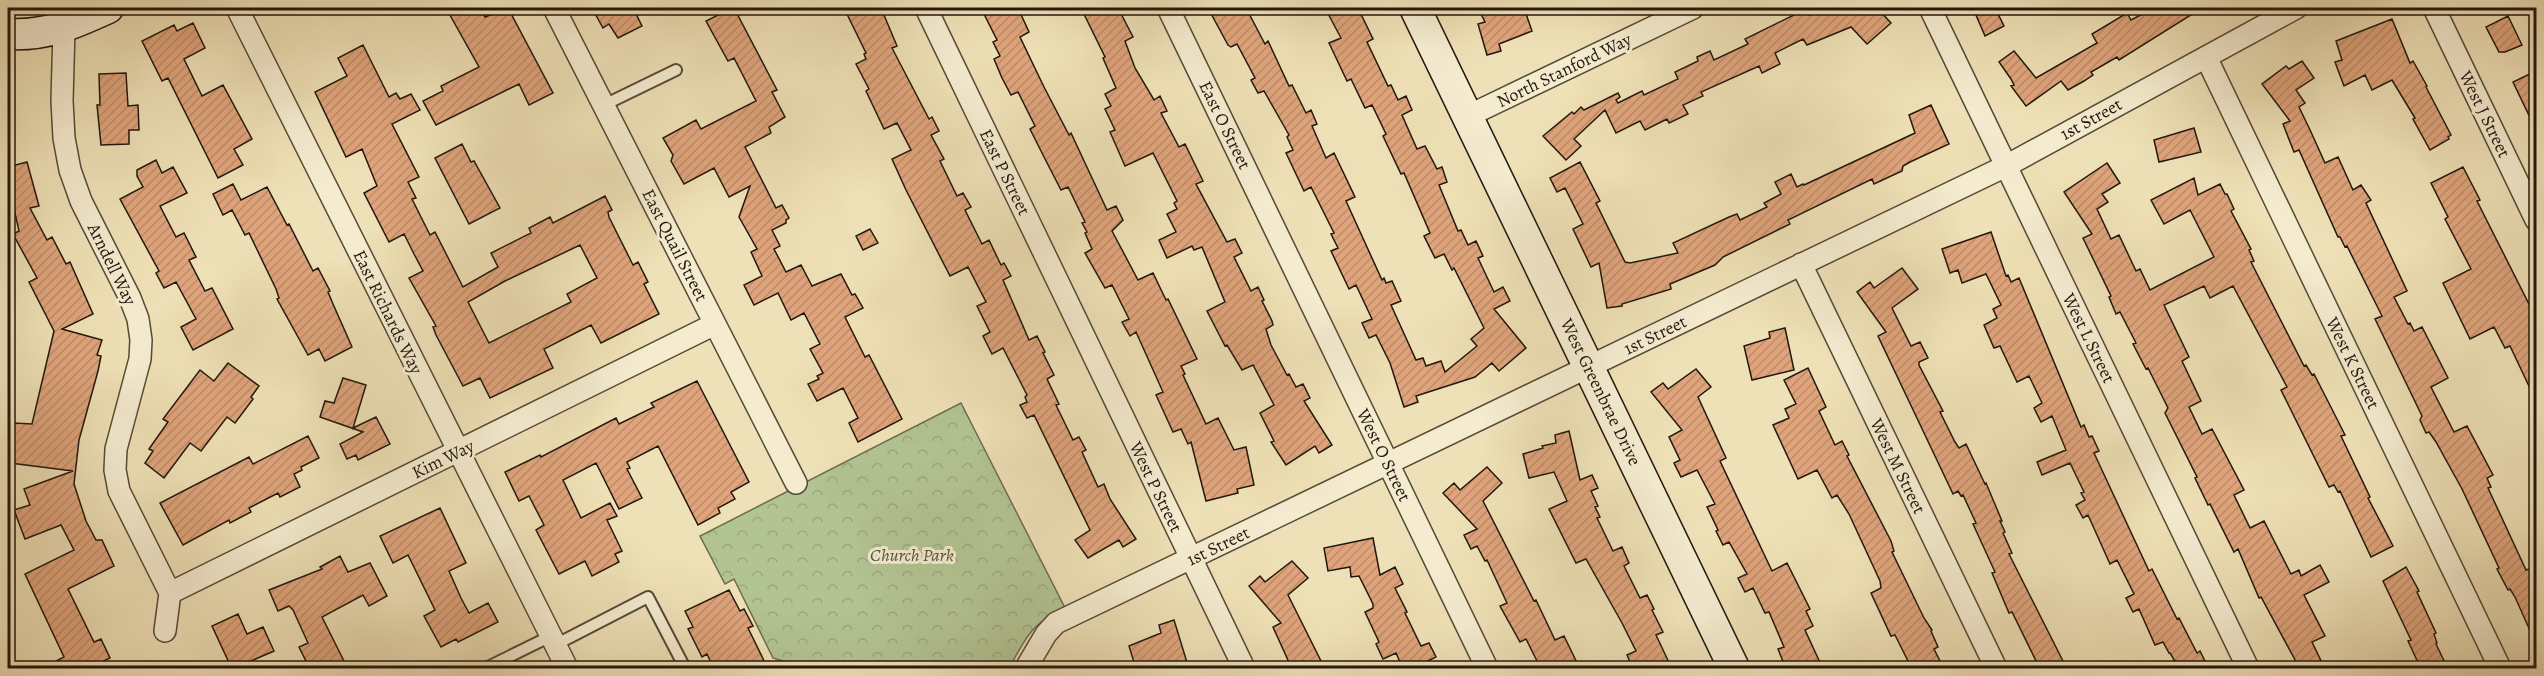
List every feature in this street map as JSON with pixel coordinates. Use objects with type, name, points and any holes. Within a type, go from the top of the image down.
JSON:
[{"type":"street","points":[[8,34],[48,32],[64,28],[108,8]]},
{"type":"street","name":"East Richards Way","points":[[237,8],[567,669]]},
{"type":"street","name":"East Quail Street","points":[[554,8],[796,483]]},
{"type":"street","name":"East P Street","points":[[926,8],[1084,337]]},
{"type":"street","name":"East O Street","points":[[1168,8],[1281,242]]},
{"type":"street","name":"West Greenbrae Drive","points":[[1415,8],[1734,669]]},
{"type":"street","name":"West L Street","points":[[1930,8],[2248,669]]},
{"type":"street","name":"1st Street","points":[[1026,669],[1046,634],[1056,623],[2006,166],[2296,8]]},
{"type":"street","name":"West J Street","points":[[2434,8],[2536,220]]},
{"type":"street","name":"North Stanford Way","points":[[1468,116],[1684,10]]},
{"type":"street","name":"Arndell Way","points":[[64,28],[62,101],[64,138],[70,170],[81,201],[130,298],[138,319],[141,340],[140,359],[116,450],[115,470],[119,491],[170,593]]},
{"type":"street","name":"West K Street","points":[[2206,57],[2500,669]]},
{"type":"street","name":"West O Street","points":[[1281,242],[1486,669]]},
{"type":"street","name":"West M Street","points":[[1801,264],[1996,669]]},
{"type":"street","name":"Kim Way","points":[[170,593],[715,324]]},
{"type":"street","name":"West P Street","points":[[1084,337],[1244,669]]},
{"type":"street","points":[[165,631],[170,593]]},
{"type":"lane","points":[[604,105],[676,70]]},
{"type":"lane","points":[[486,669],[648,597],[685,669]]},
{"type":"green space","name":"Church Park","points":[[961,403],[1065,608],[1036,626],[1009,668],[787,668],[783,661],[773,658],[734,579],[725,584],[700,536]]},
{"type":"building","points":[[446,8],[480,8],[485,17],[508,8],[553,93],[529,105],[519,84],[436,125],[423,101],[443,91],[441,86],[479,67]]},
{"type":"building","points":[[592,8],[633,8],[642,26],[618,38],[609,24],[603,28]]},
{"type":"building","points":[[732,8],[777,90],[772,92],[785,117],[769,127],[771,133],[745,147],[776,208],[782,205],[789,218],[786,223],[772,230],[780,246],[774,249],[786,272],[801,265],[812,286],[841,274],[852,295],[855,294],[863,308],[845,317],[865,357],[869,355],[902,419],[858,442],[849,423],[858,418],[843,388],[817,401],[808,384],[819,379],[817,376],[823,373],[810,349],[820,344],[804,313],[791,320],[778,293],[754,305],[744,285],[762,276],[751,252],[757,249],[739,217],[750,186],[729,197],[714,168],[684,184],[671,161],[673,155],[663,138],[696,120],[701,129],[756,101],[734,58],[728,61],[706,21]]},
{"type":"building","points":[[844,8],[881,8],[897,46],[892,48],[929,119],[932,117],[939,131],[931,135],[944,159],[940,161],[957,196],[963,193],[971,207],[965,210],[982,244],[989,240],[1001,265],[1004,263],[1011,276],[1003,280],[1029,340],[1037,336],[1045,352],[1043,353],[1054,375],[1047,379],[1059,404],[1056,405],[1073,440],[1079,437],[1086,450],[1082,452],[1098,487],[1104,484],[1110,499],[1136,539],[1123,547],[1119,540],[1088,558],[1075,540],[1090,530],[1034,415],[1027,418],[1020,405],[1027,402],[1025,397],[1027,395],[1003,348],[992,354],[983,336],[990,332],[977,306],[986,302],[968,267],[950,276],[906,190],[892,159],[911,150],[897,123],[884,129],[866,91],[869,89],[856,64],[866,59],[864,54],[866,53]]},
{"type":"building","points":[[981,8],[1018,8],[1029,32],[1020,37],[1044,87],[1069,135],[1071,133],[1107,210],[1116,206],[1123,220],[1112,231],[1138,280],[1153,273],[1197,359],[1181,366],[1206,424],[1218,418],[1234,450],[1246,447],[1254,485],[1237,489],[1238,493],[1206,501],[1191,442],[1188,444],[1181,429],[1173,432],[1156,395],[1163,392],[1136,332],[1130,336],[1122,322],[1129,319],[1112,285],[1105,288],[1085,253],[1092,249],[1082,223],[1085,222],[1068,187],[1061,190],[1030,129],[1035,126],[1018,92],[1011,95],[1002,78],[994,59],[1000,56],[993,42],[997,40]]},
{"type":"building","points":[[1081,8],[1118,8],[1133,37],[1125,41],[1135,68],[1154,100],[1160,96],[1167,111],[1161,113],[1179,147],[1185,144],[1203,181],[1196,184],[1227,242],[1235,239],[1242,253],[1234,257],[1251,291],[1258,287],[1272,321],[1273,325],[1266,329],[1271,345],[1296,387],[1303,384],[1310,398],[1304,401],[1332,445],[1319,453],[1315,446],[1286,465],[1271,442],[1274,441],[1260,413],[1274,405],[1253,365],[1242,370],[1227,345],[1225,346],[1207,311],[1225,302],[1202,247],[1194,250],[1192,246],[1167,258],[1159,240],[1176,232],[1167,214],[1177,209],[1174,203],[1177,201],[1153,153],[1125,166],[1110,132],[1115,130],[1105,109],[1111,106],[1105,94],[1116,88],[1103,58],[1105,57]]},
{"type":"building","points":[[1208,8],[1246,8],[1265,44],[1268,41],[1289,86],[1292,85],[1306,113],[1311,110],[1317,124],[1312,126],[1326,158],[1334,153],[1355,197],[1346,201],[1382,280],[1384,278],[1386,283],[1392,281],[1401,301],[1391,305],[1416,360],[1423,358],[1426,366],[1441,361],[1445,372],[1477,346],[1471,339],[1484,328],[1454,268],[1452,270],[1444,254],[1435,258],[1424,236],[1430,233],[1404,173],[1401,174],[1383,136],[1386,134],[1372,105],[1365,108],[1351,79],[1347,81],[1329,43],[1341,38],[1325,8],[1358,8],[1373,39],[1367,42],[1388,86],[1391,85],[1398,100],[1406,96],[1412,110],[1402,115],[1417,149],[1425,146],[1437,169],[1442,167],[1447,182],[1439,185],[1458,231],[1461,230],[1468,245],[1476,241],[1483,256],[1478,258],[1494,292],[1503,287],[1510,301],[1494,309],[1526,348],[1499,371],[1492,363],[1475,377],[1416,396],[1418,402],[1404,407],[1390,363],[1376,335],[1369,338],[1362,323],[1372,319],[1356,285],[1349,289],[1331,251],[1338,248],[1331,234],[1334,233],[1311,187],[1304,191],[1286,153],[1293,150],[1287,137],[1289,135],[1264,91],[1258,93],[1251,80],[1255,78],[1237,44],[1231,47],[1228,45]]},
{"type":"building","points":[[1478,8],[1524,8],[1532,31],[1499,44],[1501,51],[1487,55],[1478,24],[1485,22]]},
{"type":"building","points":[[1825,8],[1877,8],[1891,23],[1867,44],[1851,27],[1807,45],[1803,39],[1775,53],[1780,64],[1762,73],[1759,66],[1701,92],[1703,96],[1683,105],[1688,114],[1669,123],[1667,119],[1645,130],[1640,121],[1616,133],[1605,110],[1574,139],[1581,146],[1566,160],[1543,136],[1581,107],[1584,110],[1618,93],[1620,97],[1616,100],[1618,103],[1642,91],[1644,95],[1678,79],[1675,72],[1698,61],[1697,57],[1710,51],[1714,60],[1748,44],[1745,39],[1806,9],[1809,15]]},
{"type":"building","points":[[1995,8],[2004,26],[1985,36],[1976,15]]},
{"type":"building","points":[[2154,8],[2202,8],[2119,60],[2117,57],[2091,72],[2093,75],[2068,90],[2061,81],[2026,106],[2011,86],[2014,85],[1999,62],[2014,51],[2036,78],[2097,43],[2092,34],[2127,13],[2131,20]]},
{"type":"building","points":[[2508,16],[2522,45],[2499,52],[2486,27]]},
{"type":"building","points":[[2392,19],[2410,63],[2413,61],[2451,135],[2449,139],[2430,150],[2413,119],[2415,118],[2392,80],[2372,90],[2365,75],[2344,86],[2335,62],[2342,60],[2336,41]]},
{"type":"building","points":[[193,23],[205,48],[184,59],[202,96],[223,85],[252,139],[234,149],[243,165],[218,178],[168,78],[162,81],[142,41],[174,25],[177,31]]},
{"type":"building","points":[[363,45],[389,97],[396,93],[400,99],[411,94],[420,110],[392,124],[419,177],[408,182],[416,198],[412,199],[430,235],[435,232],[463,287],[498,267],[491,253],[531,233],[529,228],[550,217],[553,223],[605,196],[612,210],[608,212],[609,217],[633,265],[638,262],[648,282],[644,284],[659,314],[601,343],[591,325],[544,349],[553,368],[490,398],[480,378],[463,386],[436,335],[433,327],[436,326],[409,278],[423,271],[404,234],[389,242],[364,193],[377,186],[362,149],[346,157],[315,92],[347,76],[338,58]],"holes":[[[580,245],[597,278],[567,294],[571,302],[489,343],[468,302],[505,281]]]},
{"type":"building","points":[[2302,61],[2314,78],[2296,90],[2305,103],[2299,107],[2325,163],[2338,157],[2353,190],[2361,185],[2371,200],[2366,203],[2407,291],[2394,297],[2414,331],[2422,327],[2448,378],[2431,387],[2454,432],[2467,426],[2493,475],[2487,478],[2491,487],[2488,488],[2526,570],[2529,569],[2536,586],[2536,644],[2515,597],[2510,589],[2508,590],[2497,569],[2499,568],[2462,489],[2436,442],[2429,432],[2426,433],[2420,420],[2422,416],[2375,319],[2382,316],[2347,246],[2345,247],[2338,237],[2299,150],[2294,152],[2283,124],[2290,121],[2262,84],[2286,66],[2289,69]]},
{"type":"building","points":[[2536,71],[2536,130],[2513,82]]},
{"type":"building","points":[[126,73],[128,106],[138,105],[139,130],[129,130],[129,144],[101,145],[97,105],[100,105],[99,74]]},
{"type":"building","points":[[1931,105],[1949,144],[1903,166],[1902,171],[1874,184],[1872,179],[1788,220],[1790,224],[1723,257],[1715,265],[1670,284],[1671,289],[1622,304],[1622,306],[1607,308],[1599,263],[1591,267],[1573,229],[1583,224],[1565,188],[1557,192],[1550,178],[1580,162],[1600,201],[1596,203],[1625,262],[1630,263],[1678,253],[1673,243],[1729,217],[1737,214],[1740,220],[1767,207],[1764,203],[1781,194],[1775,182],[1791,174],[1797,187],[1804,185],[1915,133],[1909,115]]},
{"type":"building","points":[[2194,128],[2201,152],[2159,162],[2154,140]]},
{"type":"building","points":[[462,144],[500,208],[469,224],[435,158]]},
{"type":"building","points":[[156,160],[162,173],[173,167],[187,193],[160,206],[176,237],[184,233],[196,257],[189,260],[205,291],[212,288],[233,329],[193,350],[181,327],[196,319],[176,282],[164,288],[156,273],[159,271],[120,199],[143,187],[137,176],[137,170]]},
{"type":"building","points":[[27,162],[39,206],[30,208],[47,240],[52,237],[66,264],[70,262],[93,314],[62,329],[102,340],[97,355],[101,356],[98,371],[79,440],[74,484],[86,521],[96,540],[102,540],[114,566],[68,589],[94,642],[101,639],[110,658],[88,669],[41,669],[64,657],[25,574],[74,550],[61,525],[25,539],[14,510],[30,505],[24,489],[73,471],[10,463],[14,423],[32,424],[54,331],[29,282],[37,278],[13,234],[19,231],[8,182],[8,167]]},
{"type":"building","points":[[2107,163],[2120,183],[2102,194],[2108,202],[2097,209],[2111,239],[2119,235],[2136,271],[2140,269],[2150,290],[2214,257],[2190,210],[2164,224],[2151,200],[2194,178],[2198,195],[2220,184],[2227,194],[2234,209],[2231,211],[2251,249],[2249,250],[2254,261],[2251,262],[2304,366],[2306,365],[2312,375],[2314,374],[2345,435],[2341,436],[2370,497],[2368,498],[2393,546],[2371,557],[2340,491],[2338,492],[2334,485],[2329,487],[2281,390],[2287,387],[2233,286],[2210,298],[2204,286],[2164,305],[2189,357],[2182,361],[2201,401],[2189,407],[2202,434],[2212,429],[2244,490],[2234,495],[2250,528],[2264,521],[2291,574],[2299,570],[2301,576],[2320,565],[2329,582],[2304,595],[2325,636],[2312,642],[2325,669],[2300,669],[2261,597],[2259,598],[2238,549],[2234,552],[2210,504],[2208,505],[2195,478],[2197,477],[2165,413],[2168,408],[2133,344],[2136,343],[2120,312],[2116,314],[2109,297],[2111,296],[2083,238],[2092,234],[2064,192]]},
{"type":"building","points":[[2463,167],[2480,200],[2477,201],[2536,318],[2536,401],[2510,346],[2505,348],[2494,327],[2470,339],[2443,283],[2471,269],[2445,219],[2448,217],[2431,183]]},
{"type":"building","points":[[233,184],[241,200],[267,187],[313,271],[318,268],[330,291],[328,292],[352,347],[325,361],[319,349],[308,355],[277,299],[279,298],[276,289],[249,233],[245,235],[232,210],[223,215],[213,194]]},
{"type":"building","points":[[870,229],[878,243],[863,250],[856,236]]},
{"type":"building","points":[[1991,232],[2006,276],[2008,275],[2011,282],[2019,278],[2081,427],[2084,425],[2089,437],[2092,436],[2099,451],[2094,453],[2149,571],[2152,569],[2177,619],[2179,618],[2197,653],[2200,651],[2209,669],[2165,669],[2176,663],[2163,642],[2155,645],[2139,609],[2133,612],[2126,598],[2134,594],[2117,560],[2110,564],[2088,515],[2083,518],[2076,505],[2085,500],[2081,493],[2084,492],[2070,463],[2042,475],[2037,462],[2066,450],[2052,416],[2041,422],[2034,408],[2042,403],[2029,376],[2017,382],[2000,346],[1994,348],[1984,325],[1997,318],[1993,309],[2001,305],[1986,274],[1962,283],[1958,270],[1950,273],[1942,249]]},
{"type":"building","points":[[1902,268],[1918,289],[1892,308],[1911,346],[1920,342],[1928,358],[1919,362],[1919,365],[1943,411],[1940,412],[1959,448],[1966,444],[1986,483],[2002,521],[2000,521],[2005,532],[2003,533],[2012,553],[2009,554],[2067,669],[2040,669],[2012,612],[2009,613],[1992,573],[1995,572],[1973,524],[1976,523],[1963,495],[1961,496],[1958,491],[1953,494],[1878,336],[1886,332],[1857,292],[1870,282],[1874,288]]},
{"type":"building","points":[[1785,328],[1794,370],[1752,380],[1744,346],[1770,338],[1769,332]]},
{"type":"building","points":[[228,363],[259,386],[251,397],[253,399],[235,423],[227,417],[201,451],[190,443],[164,478],[145,463],[153,451],[149,449],[168,422],[163,419],[200,370],[214,381]]},
{"type":"building","points":[[1808,368],[1826,407],[1819,411],[1835,445],[1842,441],[1849,455],[1847,456],[1891,541],[1894,551],[1892,552],[1932,630],[1938,647],[1934,649],[1944,669],[1912,669],[1895,635],[1891,636],[1871,593],[1881,588],[1880,581],[1849,514],[1837,495],[1832,498],[1817,470],[1798,479],[1773,425],[1789,418],[1785,409],[1796,404],[1784,380]]},
{"type":"building","points":[[1696,369],[1711,387],[1698,397],[1726,458],[1720,461],[1772,571],[1787,563],[1810,609],[1806,611],[1813,626],[1805,630],[1823,669],[1786,669],[1778,649],[1784,647],[1769,612],[1765,613],[1753,588],[1745,592],[1738,578],[1747,574],[1729,542],[1723,545],[1716,531],[1718,530],[1707,507],[1715,504],[1697,470],[1681,477],[1674,463],[1680,460],[1669,437],[1682,430],[1651,392],[1663,383],[1668,389]]},
{"type":"building","points":[[343,378],[366,385],[353,428],[376,417],[390,444],[358,460],[356,455],[347,459],[340,444],[363,432],[320,417],[325,401],[334,403]]},
{"type":"building","points":[[697,381],[749,482],[731,492],[735,499],[718,508],[720,513],[698,525],[658,446],[627,462],[630,468],[627,469],[642,498],[619,509],[596,463],[563,480],[581,518],[610,503],[617,516],[607,520],[622,551],[615,554],[619,562],[592,576],[585,561],[559,574],[536,530],[544,525],[529,496],[519,501],[505,472],[540,455],[541,457],[616,418],[619,424],[654,407],[651,403]]},
{"type":"building","points":[[1569,431],[1580,480],[1592,475],[1598,488],[1591,491],[1598,506],[1595,507],[1600,517],[1597,518],[1613,551],[1622,547],[1629,563],[1624,566],[1640,598],[1647,595],[1654,609],[1652,610],[1663,632],[1656,635],[1672,669],[1633,669],[1627,655],[1636,651],[1622,623],[1586,559],[1576,563],[1549,509],[1567,501],[1554,472],[1529,478],[1523,454],[1556,443],[1555,435]]},
{"type":"building","points":[[308,436],[319,458],[301,467],[302,470],[294,474],[300,487],[280,497],[278,493],[249,508],[251,512],[230,523],[229,520],[183,545],[160,503],[249,457],[253,464]]},
{"type":"building","points":[[1487,467],[1502,483],[1483,501],[1555,640],[1564,636],[1580,669],[1541,669],[1526,639],[1520,642],[1500,606],[1507,603],[1487,560],[1485,561],[1477,546],[1471,549],[1464,535],[1477,529],[1443,493],[1454,483],[1460,490]]},
{"type":"building","points":[[440,508],[466,563],[449,571],[461,598],[469,613],[488,603],[498,622],[458,642],[456,639],[441,647],[424,616],[435,610],[408,555],[393,563],[380,536]]},
{"type":"building","points":[[1373,538],[1380,575],[1395,567],[1403,584],[1395,588],[1407,612],[1405,613],[1421,646],[1429,643],[1436,657],[1412,669],[1403,669],[1396,653],[1383,659],[1376,644],[1379,642],[1365,612],[1373,608],[1373,604],[1359,576],[1351,577],[1350,567],[1328,571],[1324,548]]},
{"type":"building","points":[[340,556],[348,572],[370,563],[387,596],[369,606],[363,595],[322,617],[348,669],[310,669],[299,647],[308,643],[293,610],[289,606],[278,611],[269,590],[322,569],[320,567]]},
{"type":"building","points":[[1292,561],[1308,578],[1288,595],[1325,669],[1292,669],[1273,627],[1281,623],[1249,586],[1260,576],[1265,582]]},
{"type":"building","points":[[2406,567],[2419,591],[2417,592],[2436,633],[2434,634],[2436,644],[2448,669],[2421,669],[2408,641],[2411,640],[2383,581]]},
{"type":"building","points":[[729,590],[740,611],[744,609],[753,626],[748,628],[768,669],[714,669],[707,654],[702,657],[688,629],[693,627],[685,611]]},
{"type":"building","points":[[238,614],[247,634],[263,627],[274,651],[232,669],[212,626]]},
{"type":"building","points":[[1174,620],[1189,669],[1136,669],[1129,646],[1161,633],[1159,625]]}]
